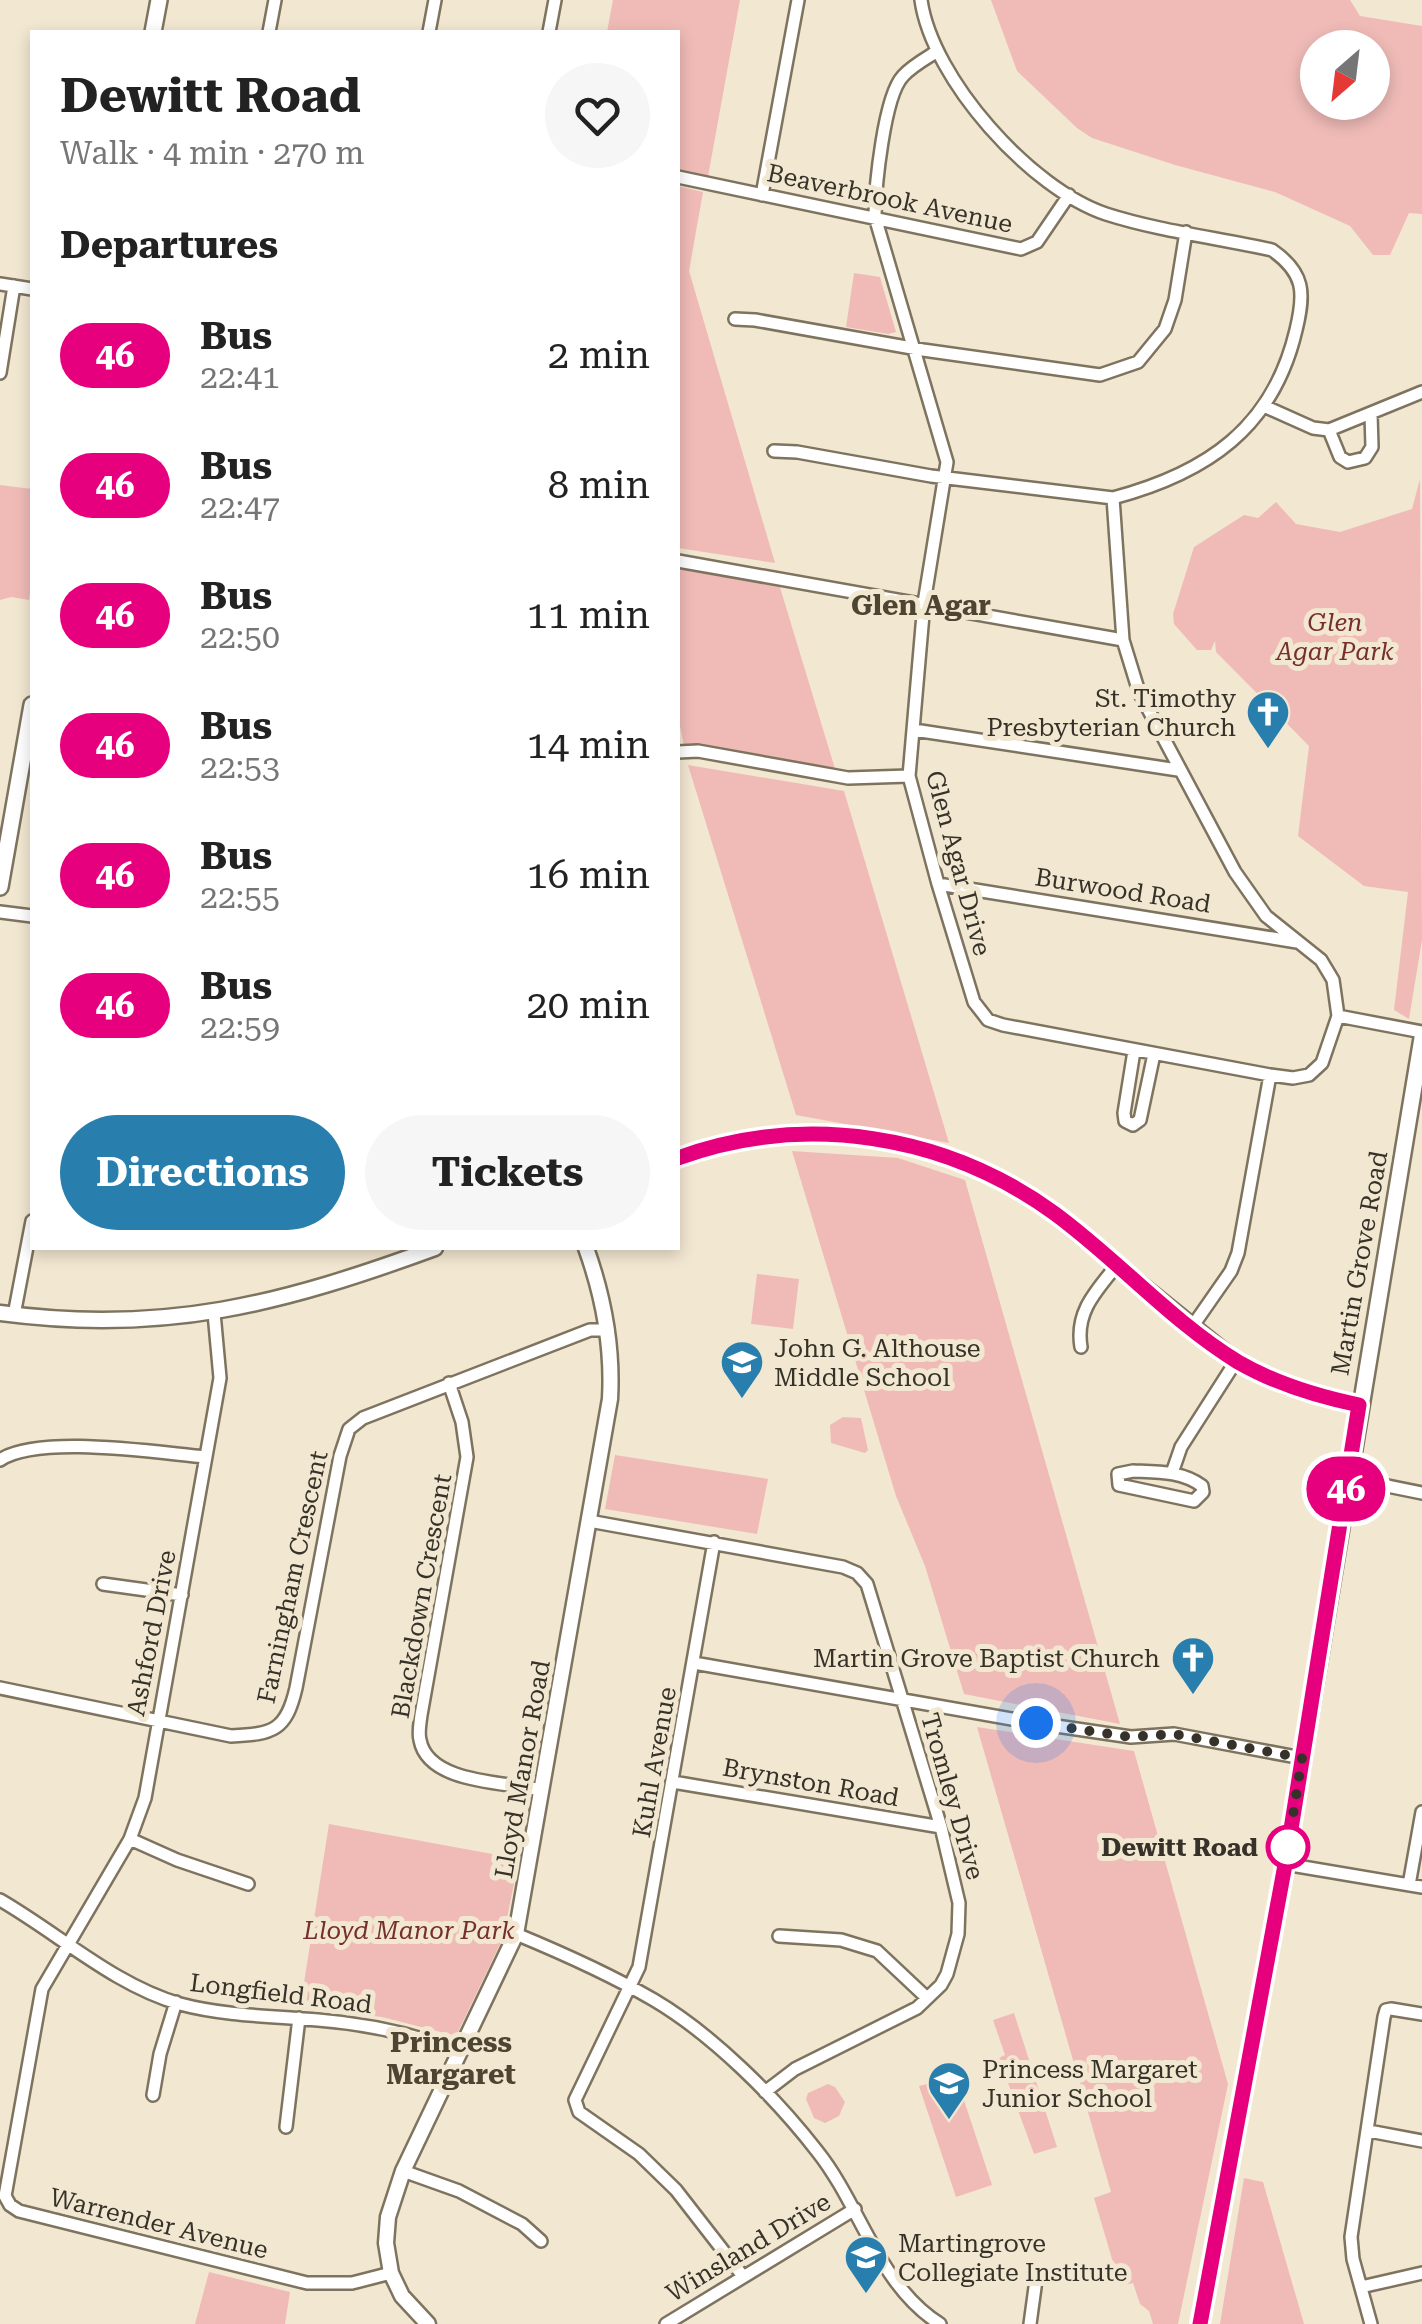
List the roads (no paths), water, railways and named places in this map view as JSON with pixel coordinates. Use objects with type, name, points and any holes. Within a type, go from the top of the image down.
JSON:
[{"type":"main road","points":[[153,30],[159,0]]},
{"type":"main road","points":[[0,887],[30,724]]},
{"type":"main road","name":"Martin Grove Road","points":[[1200,2324],[1285,1864],[1359,1405],[1418,1096],[1422,1035]]},
{"type":"street","points":[[269,30],[275,0]]},
{"type":"street","points":[[429,30],[435,0]]},
{"type":"street","points":[[549,30],[555,0]]},
{"type":"street","points":[[762,195],[798,0]]},
{"type":"street","points":[[774,451],[1114,498],[1156,487],[1217,453],[1266,407],[1289,362],[1300,316],[1301,281],[1290,263],[1272,250],[1105,213],[1069,195],[1008,148],[960,93],[936,52],[921,0]]},
{"type":"street","name":"Glen Agar Drive","points":[[936,52],[902,76],[891,96],[874,216],[946,455],[946,477],[924,604],[909,776],[974,1002],[988,1020],[1134,1051],[1292,1078],[1309,1075],[1322,1063],[1338,1016]]},
{"type":"street","name":"Beaverbrook Avenue","points":[[680,177],[1021,249],[1036,242],[1069,195]]},
{"type":"street","points":[[735,319],[1100,375],[1138,362],[1165,329],[1176,300],[1186,232]]},
{"type":"street","points":[[0,284],[30,289]]},
{"type":"street","points":[[0,373],[14,286]]},
{"type":"street","points":[[1266,407],[1313,428],[1329,430],[1422,392]]},
{"type":"street","points":[[1329,430],[1340,457],[1348,462],[1360,460],[1372,447],[1371,414]]},
{"type":"street","points":[[1114,498],[1123,640],[1139,692],[1245,887],[1266,916],[1321,960],[1332,980],[1338,1016],[1422,1035]]},
{"type":"street","points":[[680,560],[1123,640]]},
{"type":"street","points":[[914,730],[1178,770]]},
{"type":"street","points":[[680,752],[698,751],[848,778],[909,776]]},
{"type":"street","name":"Burwood Road","points":[[938,884],[1301,943]]},
{"type":"street","points":[[0,912],[30,916]]},
{"type":"street","points":[[1134,1051],[1124,1112],[1125,1121],[1132,1125],[1140,1120],[1154,1054]]},
{"type":"street","points":[[1192,1327],[1231,1271],[1238,1253],[1270,1075]]},
{"type":"street","points":[[680,1157],[723,1144],[781,1135],[848,1135],[908,1144],[946,1156],[1005,1181],[1058,1216],[1236,1360],[1287,1386],[1359,1405]]},
{"type":"street","points":[[30,1228],[7,1314],[104,1321],[214,1313],[321,1288],[429,1250]]},
{"type":"street","name":"Lloyd Manor Road","points":[[428,2324],[402,2296],[392,2274],[386,2234],[403,2171],[516,1934],[610,1399],[608,1330],[602,1295],[587,1250]]},
{"type":"street","points":[[1081,1347],[1078,1329],[1084,1308],[1117,1265]]},
{"type":"street","name":"Ashford Drive","points":[[68,1943],[130,1839],[145,1798],[220,1378],[214,1313]]},
{"type":"street","name":"Farningham Crescent","points":[[0,1688],[231,1736],[264,1735],[277,1728],[286,1717],[296,1688],[340,1456],[349,1429],[374,1413],[449,1383],[590,1330],[608,1330]]},
{"type":"street","points":[[1172,1473],[1181,1447],[1236,1360]]},
{"type":"street","name":"Blackdown Crescent","points":[[449,1383],[462,1422],[467,1456],[421,1715],[420,1740],[425,1753],[454,1775],[541,1790]]},
{"type":"street","points":[[0,1460],[22,1450],[86,1447],[206,1457]]},
{"type":"street","points":[[1123,1472],[1172,1473],[1202,1486],[1200,1498],[1194,1501],[1130,1490],[1116,1479],[1123,1472]]},
{"type":"street","points":[[1348,1478],[1422,1493]]},
{"type":"street","name":"Tromley Drive","points":[[589,1521],[844,1566],[863,1577],[941,1827],[958,1894],[960,1922],[947,1974],[917,2008],[796,2069],[765,2092]]},
{"type":"street","name":"Kuhl Avenue","points":[[714,1542],[639,1967],[576,2095],[575,2106],[639,2154],[676,2190],[742,2275]]},
{"type":"street","points":[[103,1584],[182,1595]]},
{"type":"street","points":[[694,1664],[1130,1737],[1174,1734],[1302,1758]]},
{"type":"street","name":"Brynston Road","points":[[673,1782],[941,1827]]},
{"type":"street","points":[[1285,1864],[1416,1886],[1422,1812]]},
{"type":"street","points":[[130,1839],[248,1884]]},
{"type":"street","name":"Longfield Road","points":[[0,1900],[137,1987],[176,2002],[218,2012],[390,2030],[461,2052]]},
{"type":"street","points":[[516,1934],[658,2002],[765,2092],[818,2152],[900,2290],[940,2324]]},
{"type":"street","points":[[779,1936],[841,1940],[877,1951],[927,1998]]},
{"type":"street","name":"Warrender Avenue","points":[[68,1943],[47,1977],[39,2000],[5,2183],[5,2196],[10,2204],[19,2211],[307,2283],[352,2283],[392,2274]]},
{"type":"street","points":[[153,2095],[176,2002]]},
{"type":"street","points":[[1371,2324],[1351,2237],[1386,2010],[1422,2014]]},
{"type":"street","points":[[286,2127],[299,2018]]},
{"type":"street","points":[[1369,2132],[1422,2141]]},
{"type":"street","points":[[403,2171],[459,2191],[522,2224],[541,2242]]},
{"type":"street","name":"Winsland Drive","points":[[666,2324],[855,2209]]},
{"type":"street","points":[[1361,2288],[1422,2273]]},
{"type":"street","points":[[1030,2324],[1036,2280]]},
{"type":"place","name":"St. Timothy Presbyterian Church","points":[[1268,750]]},
{"type":"place","name":"John G. Althouse Middle School","points":[[742,1400]]},
{"type":"place","name":"Martin Grove Baptist Church","points":[[1193,1696]]},
{"type":"place","name":"Dewitt Road","points":[[1288,1847]]},
{"type":"place","name":"Princess Margaret Junior School","points":[[949,2121]]},
{"type":"place","name":"Martingrove Collegiate Institute","points":[[866,2295]]},
{"type":"district","name":"Glen Agar","points":[[921,605]]},
{"type":"district","name":"Princess Margaret","points":[[451,2058]]},
{"type":"park label","name":"Glen Agar Park","points":[[1335,636]]},
{"type":"park label","name":"Lloyd Manor Park","points":[[409,1930]]}]
